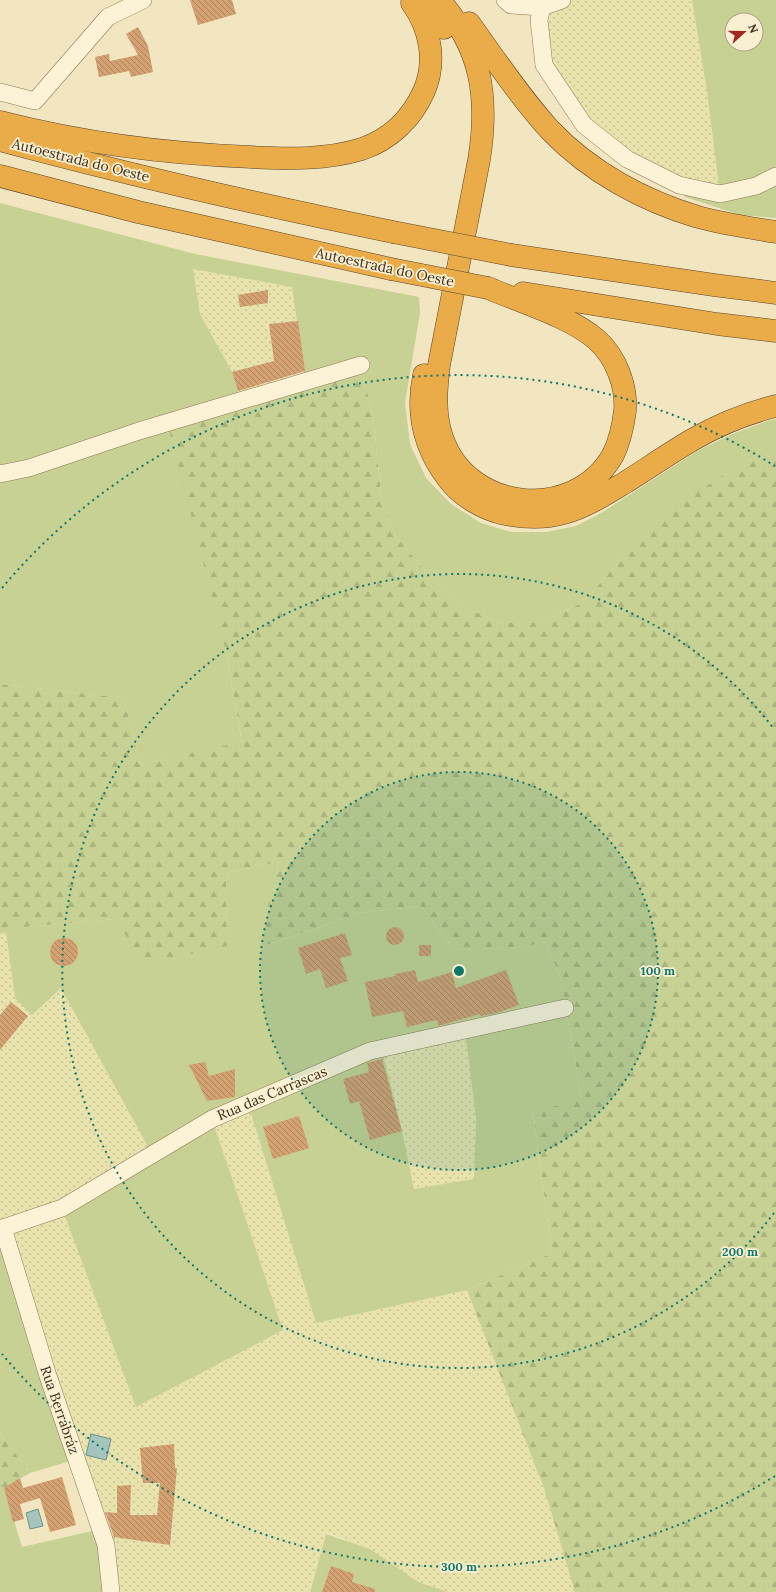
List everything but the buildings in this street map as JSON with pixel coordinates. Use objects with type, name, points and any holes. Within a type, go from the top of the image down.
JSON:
[{"type":"highway","points":[[0,122],[46,134],[89,141],[184,153],[235,157],[324,157],[363,148],[379,141],[396,130],[409,118],[419,103],[425,89],[430,72],[431,54],[427,31],[419,13],[410,0]]},
{"type":"highway","points":[[418,0],[439,20],[449,35],[458,54],[465,75],[469,97],[470,121],[468,145],[422,384],[421,398],[423,430],[429,448],[439,468],[452,484],[467,497],[494,511],[527,518],[546,517],[564,513],[600,497],[694,439],[735,419],[776,406]]},
{"type":"highway","points":[[439,0],[449,11],[470,47],[477,66],[482,88],[484,110],[483,133],[479,160],[438,371],[436,401],[442,438],[449,453],[459,468],[484,489],[498,496],[517,500],[537,500],[560,496],[577,489],[591,480],[613,455],[621,434],[625,405],[624,387],[618,370],[609,354],[598,341],[582,328],[488,288]]},
{"type":"highway","points":[[451,0],[533,110],[568,146],[599,170],[637,193],[668,207],[699,217],[776,232]]},
{"type":"highway","name":"Autoestrada do Oeste","points":[[0,140],[113,169],[290,211],[393,232],[511,255],[776,293]]},
{"type":"highway","name":"Autoestrada do Oeste","points":[[0,176],[138,212],[391,269],[488,288],[717,324],[776,331]]},
{"type":"street","points":[[0,92],[36,101],[108,16],[143,0]]},
{"type":"street","points":[[505,0],[511,5],[542,7],[562,0]]},
{"type":"street","points":[[542,7],[540,20],[544,65],[584,125],[627,159],[679,185],[720,194],[756,186],[776,176]]},
{"type":"street","points":[[0,474],[29,468],[139,431],[361,365]]},
{"type":"street","name":"Rua das Carrascas","points":[[2,1229],[62,1208],[212,1119],[370,1051],[565,1008]]},
{"type":"street","name":"Rua Berrabráz","points":[[2,1229],[48,1376],[106,1545],[111,1592]]},
{"type":"shaded area","points":[[539,0],[692,0],[707,91],[720,194],[679,185],[584,125],[544,65]]},
{"type":"shaded area","points":[[193,269],[292,287],[306,381],[239,401],[232,372],[200,314]]},
{"type":"shaded area","points":[[6,932],[15,998],[61,987],[152,1154],[136,1407],[283,1330],[212,1119],[248,1104],[316,1323],[467,1290],[544,1488],[575,1592],[448,1592],[418,1583],[370,1549],[326,1532],[309,1592],[111,1592],[0,1229],[0,934]]},
{"type":"shaded area","points":[[465,1030],[476,1118],[474,1180],[414,1189],[382,1048]]},
{"type":"green space","points":[[692,0],[776,0],[776,218],[740,215],[685,197],[679,185],[720,194],[707,91]]},
{"type":"green space","points":[[0,203],[195,254],[419,297],[420,313],[405,403],[410,444],[426,478],[451,504],[481,523],[511,532],[546,532],[576,526],[603,512],[697,451],[730,435],[776,419],[776,455],[747,460],[624,555],[584,602],[538,623],[502,623],[461,606],[426,572],[395,535],[382,502],[373,416],[361,365],[305,377],[292,287],[193,269],[200,314],[232,372],[239,401],[225,647],[242,743],[140,764],[124,698],[0,684]]},
{"type":"green space","points":[[361,365],[373,416],[382,502],[395,535],[426,572],[461,606],[502,623],[538,623],[584,602],[624,555],[688,498],[747,460],[776,455],[776,1592],[575,1592],[544,1488],[467,1290],[552,1253],[533,1112],[582,1099],[560,976],[545,941],[525,947],[454,950],[421,906],[360,913],[258,948],[279,862],[226,873],[227,946],[145,964],[115,919],[25,927],[0,934],[0,684],[124,698],[140,764],[242,742],[225,647],[167,422]]},
{"type":"green space","points":[[279,862],[259,948],[360,913],[421,906],[454,950],[525,947],[545,941],[560,976],[582,1100],[533,1113],[552,1253],[467,1290],[316,1323],[248,1104],[212,1119],[283,1330],[136,1407],[62,1208],[152,1154],[61,988],[32,1015],[15,998],[6,932],[25,927],[115,919],[227,946],[226,873]],"holes":[[[465,1031],[476,1118],[474,1179],[414,1189],[402,1131],[382,1049]]]},
{"type":"green space","points":[[0,1229],[77,1459],[30,1473],[0,1433]]},
{"type":"green space","points":[[0,1433],[30,1473],[4,1488],[0,1488]]},
{"type":"green space","points":[[0,1488],[4,1488],[22,1547],[101,1529],[111,1592],[0,1592]]},
{"type":"green space","points":[[326,1534],[370,1549],[418,1582],[448,1592],[310,1592]]},
{"type":"water","points":[[91,1434],[111,1439],[106,1460],[86,1455]]},
{"type":"water","points":[[38,1509],[43,1526],[30,1529],[26,1513]]}]
